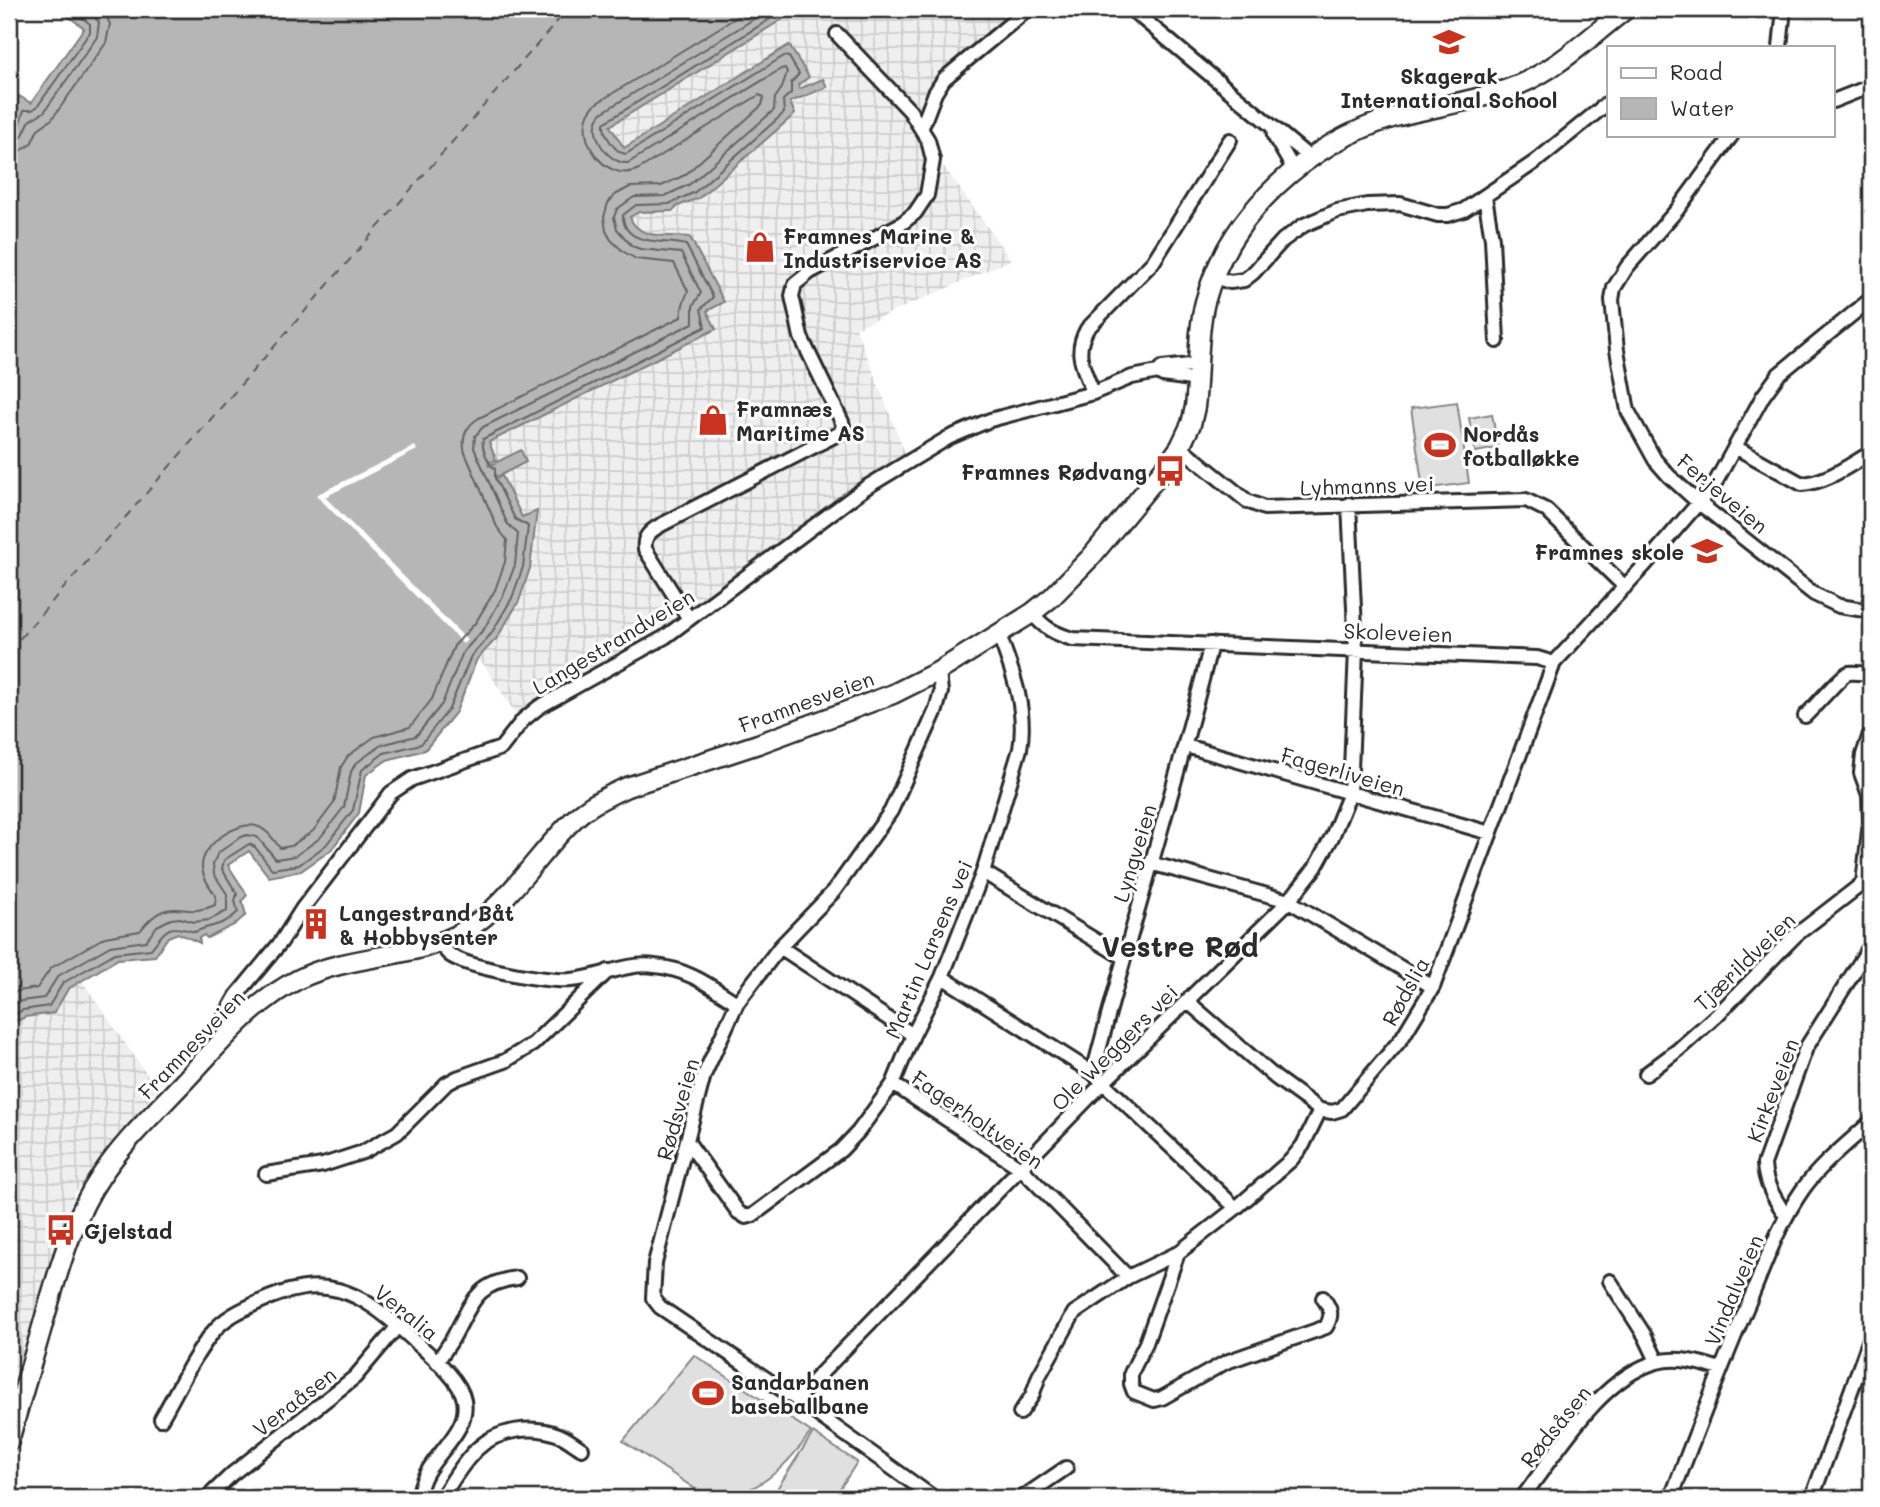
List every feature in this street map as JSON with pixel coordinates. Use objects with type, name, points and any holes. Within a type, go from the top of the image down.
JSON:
[{"type":"main road","name":"Framnesveien","points":[[9,1441],[62,1261],[92,1189],[123,1147],[257,1006],[307,976],[335,966],[441,942],[466,930],[495,907],[580,815],[608,795],[867,705],[939,671],[1032,613],[1052,597],[1091,557],[1180,447],[1193,416],[1205,302],[1214,277],[1239,229],[1260,203],[1293,170],[1362,129],[1394,118],[1496,94],[1521,84],[1572,52],[1626,9]]},
{"type":"street","points":[[922,127],[935,93],[944,79],[1028,9]]},
{"type":"street","points":[[1131,9],[1310,158]]},
{"type":"street","points":[[1780,46],[1784,9]]},
{"type":"street","points":[[688,619],[645,549],[644,542],[650,531],[839,433],[842,422],[801,337],[792,296],[795,284],[810,272],[901,224],[915,213],[927,195],[932,174],[932,150],[922,127],[906,105],[837,34]]},
{"type":"street","points":[[1834,101],[1871,86]]},
{"type":"street","points":[[1214,277],[1230,282],[1244,279],[1253,273],[1283,240],[1304,225],[1338,211],[1367,205],[1400,205],[1448,215],[1464,210],[1535,162],[1607,104]]},
{"type":"street","points":[[1273,128],[1274,136],[1293,170]]},
{"type":"street","name":"Ferjeveien","points":[[1731,136],[1677,210],[1627,267],[1614,288],[1612,300],[1617,350],[1628,411],[1655,460],[1699,503],[1814,594],[1839,606],[1871,611]]},
{"type":"street","points":[[1093,393],[1080,359],[1080,341],[1087,329],[1153,262],[1230,140]]},
{"type":"street","points":[[1485,197],[1492,239],[1497,341]]},
{"type":"street","points":[[1554,663],[1714,485],[1763,396],[1779,374],[1871,299]]},
{"type":"street","name":"Langestrandveien","points":[[228,1035],[224,1028],[225,1016],[237,995],[281,942],[302,909],[391,793],[412,779],[501,748],[523,720],[539,708],[665,636],[835,510],[908,460],[975,426],[1093,393],[1132,377],[1158,372],[1162,368],[1199,372]]},
{"type":"street","name":"Lyhmanns vei","points":[[1180,447],[1247,501],[1264,508],[1526,500],[1546,510],[1625,587]]},
{"type":"street","points":[[1735,447],[1802,484],[1827,478],[1871,453]]},
{"type":"street","name":"Ole Weggers vei","points":[[796,1399],[1104,1082],[1289,901],[1315,868],[1332,837],[1350,793],[1356,650],[1349,504]]},
{"type":"street","name":"Skoleveien","points":[[1032,613],[1043,627],[1073,639],[1537,658],[1554,663]]},
{"type":"street","name":"Martin Larsens vei","points":[[687,1140],[738,1212],[746,1217],[753,1215],[841,1150],[858,1132],[893,1084],[913,1035],[942,977],[983,872],[1020,749],[1023,731],[1017,685],[999,635]]},
{"type":"street","name":"Lyngveien","points":[[1093,1073],[1123,957],[1186,746],[1211,644]]},
{"type":"street","name":"Rødslia","points":[[1320,1110],[1342,1108],[1358,1092],[1402,1038],[1433,987],[1554,663]]},
{"type":"street","name":"Rødsveien","points":[[796,1399],[660,1307],[653,1298],[655,1263],[704,1075],[737,1003],[780,947],[834,891],[891,811],[936,710],[941,692],[939,671]]},
{"type":"street","points":[[1805,716],[1843,675],[1849,672],[1871,674]]},
{"type":"street","points":[[1867,881],[1870,795],[1861,773],[1863,755],[1871,731]]},
{"type":"street","name":"Fagerliveien","points":[[1186,746],[1490,832]]},
{"type":"street","points":[[1150,863],[1289,901],[1433,987]]},
{"type":"street","points":[[983,872],[1123,957]]},
{"type":"street","name":"Tjærildveien","points":[[1646,1074],[1717,1015],[1796,935],[1867,881]]},
{"type":"street","points":[[441,942],[450,955],[464,962],[531,976],[570,980],[643,965],[675,969],[704,980],[737,1003]]},
{"type":"street","name":"Kirkeveien","points":[[1786,1216],[1770,1192],[1764,1164],[1806,1048],[1871,946]]},
{"type":"street","points":[[780,947],[913,1035]]},
{"type":"street","points":[[266,1174],[333,1161],[363,1152],[397,1133],[446,1084],[457,1077],[505,1062],[533,1044],[608,971]]},
{"type":"street","points":[[942,977],[1093,1073],[1237,1208]]},
{"type":"street","points":[[1020,1413],[1032,1396],[1039,1376],[1074,1313],[1128,1277],[1178,1252],[1237,1208],[1291,1160],[1303,1145],[1320,1110],[1276,1078],[1187,1001]]},
{"type":"street","name":"Fagerholtveien","points":[[893,1084],[1022,1169],[1128,1277]]},
{"type":"street","name":"Vindalveien","points":[[1671,1498],[1708,1407],[1720,1369],[1786,1216],[1805,1186],[1871,1122]]},
{"type":"street","points":[[1178,1252],[1146,1343],[1131,1373],[1130,1384],[1134,1392],[1145,1398],[1162,1398],[1226,1362],[1326,1326],[1331,1312],[1323,1298]]},
{"type":"street","name":"Veralia","points":[[438,1362],[456,1333],[465,1311],[482,1291],[501,1280],[517,1278]]},
{"type":"street","points":[[1610,1281],[1646,1336],[1657,1362]]},
{"type":"street","name":"Veralia","points":[[161,1419],[215,1329],[234,1314],[283,1291],[315,1286],[340,1290],[365,1300],[398,1326],[438,1362],[457,1383],[463,1395],[466,1411],[461,1424],[427,1470],[422,1479],[419,1498]]},
{"type":"street","name":"Veraåsen","points":[[206,1498],[232,1474],[355,1377],[398,1326]]},
{"type":"street","points":[[1812,1498],[1871,1336]]},
{"type":"street","name":"Rødsåsen","points":[[1522,1498],[1594,1405],[1620,1381],[1657,1362],[1676,1360],[1720,1369]]},
{"type":"street","points":[[796,1399],[934,1498]]},
{"type":"street","points":[[441,1498],[477,1448],[493,1437],[509,1432],[539,1431],[558,1435],[582,1449]]},
{"type":"street","points":[[1022,1498],[1066,1468]]},
{"type":"shaded area","points":[[799,9],[1028,9],[944,79],[922,127],[932,150],[1011,260],[856,328],[908,460],[665,636],[521,722],[484,665],[477,659],[497,638],[537,511],[522,517],[502,476],[495,477],[526,462],[521,450],[489,466],[489,442],[716,329],[707,310],[724,302],[690,237],[641,233],[632,224],[630,217],[639,212],[672,211],[699,198],[794,114],[789,102],[827,87],[823,79],[799,89],[789,45],[624,148],[610,126]]},
{"type":"shaded area","name":"Nordås fotballøkke","points":[[1457,402],[1469,483],[1423,489],[1411,408]]},
{"type":"shaded area","points":[[1492,414],[1498,448],[1475,452],[1469,418]]},
{"type":"shaded area","points":[[82,981],[157,1089],[74,1194],[9,1408],[9,1025],[25,1017],[54,1013],[68,989]]},
{"type":"shaded area","name":"Sandarbanen baseballbane","points":[[694,1355],[811,1432],[780,1469],[755,1487],[741,1493],[709,1498],[623,1441]]},
{"type":"shaded area","points":[[813,1433],[857,1462],[834,1498],[771,1498]]},
{"type":"water","points":[[73,9],[799,9],[610,126],[624,148],[789,45],[809,77],[798,85],[799,89],[823,79],[827,87],[790,102],[795,114],[699,198],[672,211],[639,212],[630,217],[640,230],[647,233],[690,237],[724,302],[707,311],[716,329],[489,442],[496,460],[488,463],[489,466],[521,450],[526,462],[495,478],[502,476],[522,517],[537,511],[530,568],[519,601],[497,638],[477,659],[456,712],[425,750],[387,760],[366,775],[359,813],[331,850],[301,871],[269,877],[249,851],[228,865],[247,895],[242,901],[246,915],[234,925],[207,938],[204,935],[199,938],[200,943],[178,933],[168,937],[155,956],[118,959],[68,989],[54,1013],[25,1017],[9,1025],[9,137],[19,96],[31,103],[84,28],[68,16]]},
{"type":"pier","points":[[415,446],[417,450],[325,497],[467,640],[463,644],[316,495]]},
{"type":"ferry route","points":[[9,651],[568,9]]},
{"type":"place","name":"Skagerak International School","points":[[1449,42]]},
{"type":"place","name":"Framnes Marine & Industriservice AS","points":[[760,247]]},
{"type":"place","name":"Framnæs Maritime AS","points":[[713,420]]},
{"type":"place","name":"Nordås fotballøkke","points":[[1440,445]]},
{"type":"place","name":"Framnes Rødvang","points":[[1170,471]]},
{"type":"place","name":"Framnes skole","points":[[1707,551]]},
{"type":"place","name":"Langestrand Båt & Hobbysenter","points":[[316,924]]},
{"type":"place","name":"Gjelstad","points":[[61,1230]]},
{"type":"place","name":"Sandarbanen baseballbane","points":[[708,1393]]},
{"type":"district","name":"Vestre Rød","points":[[1180,946]]}]
